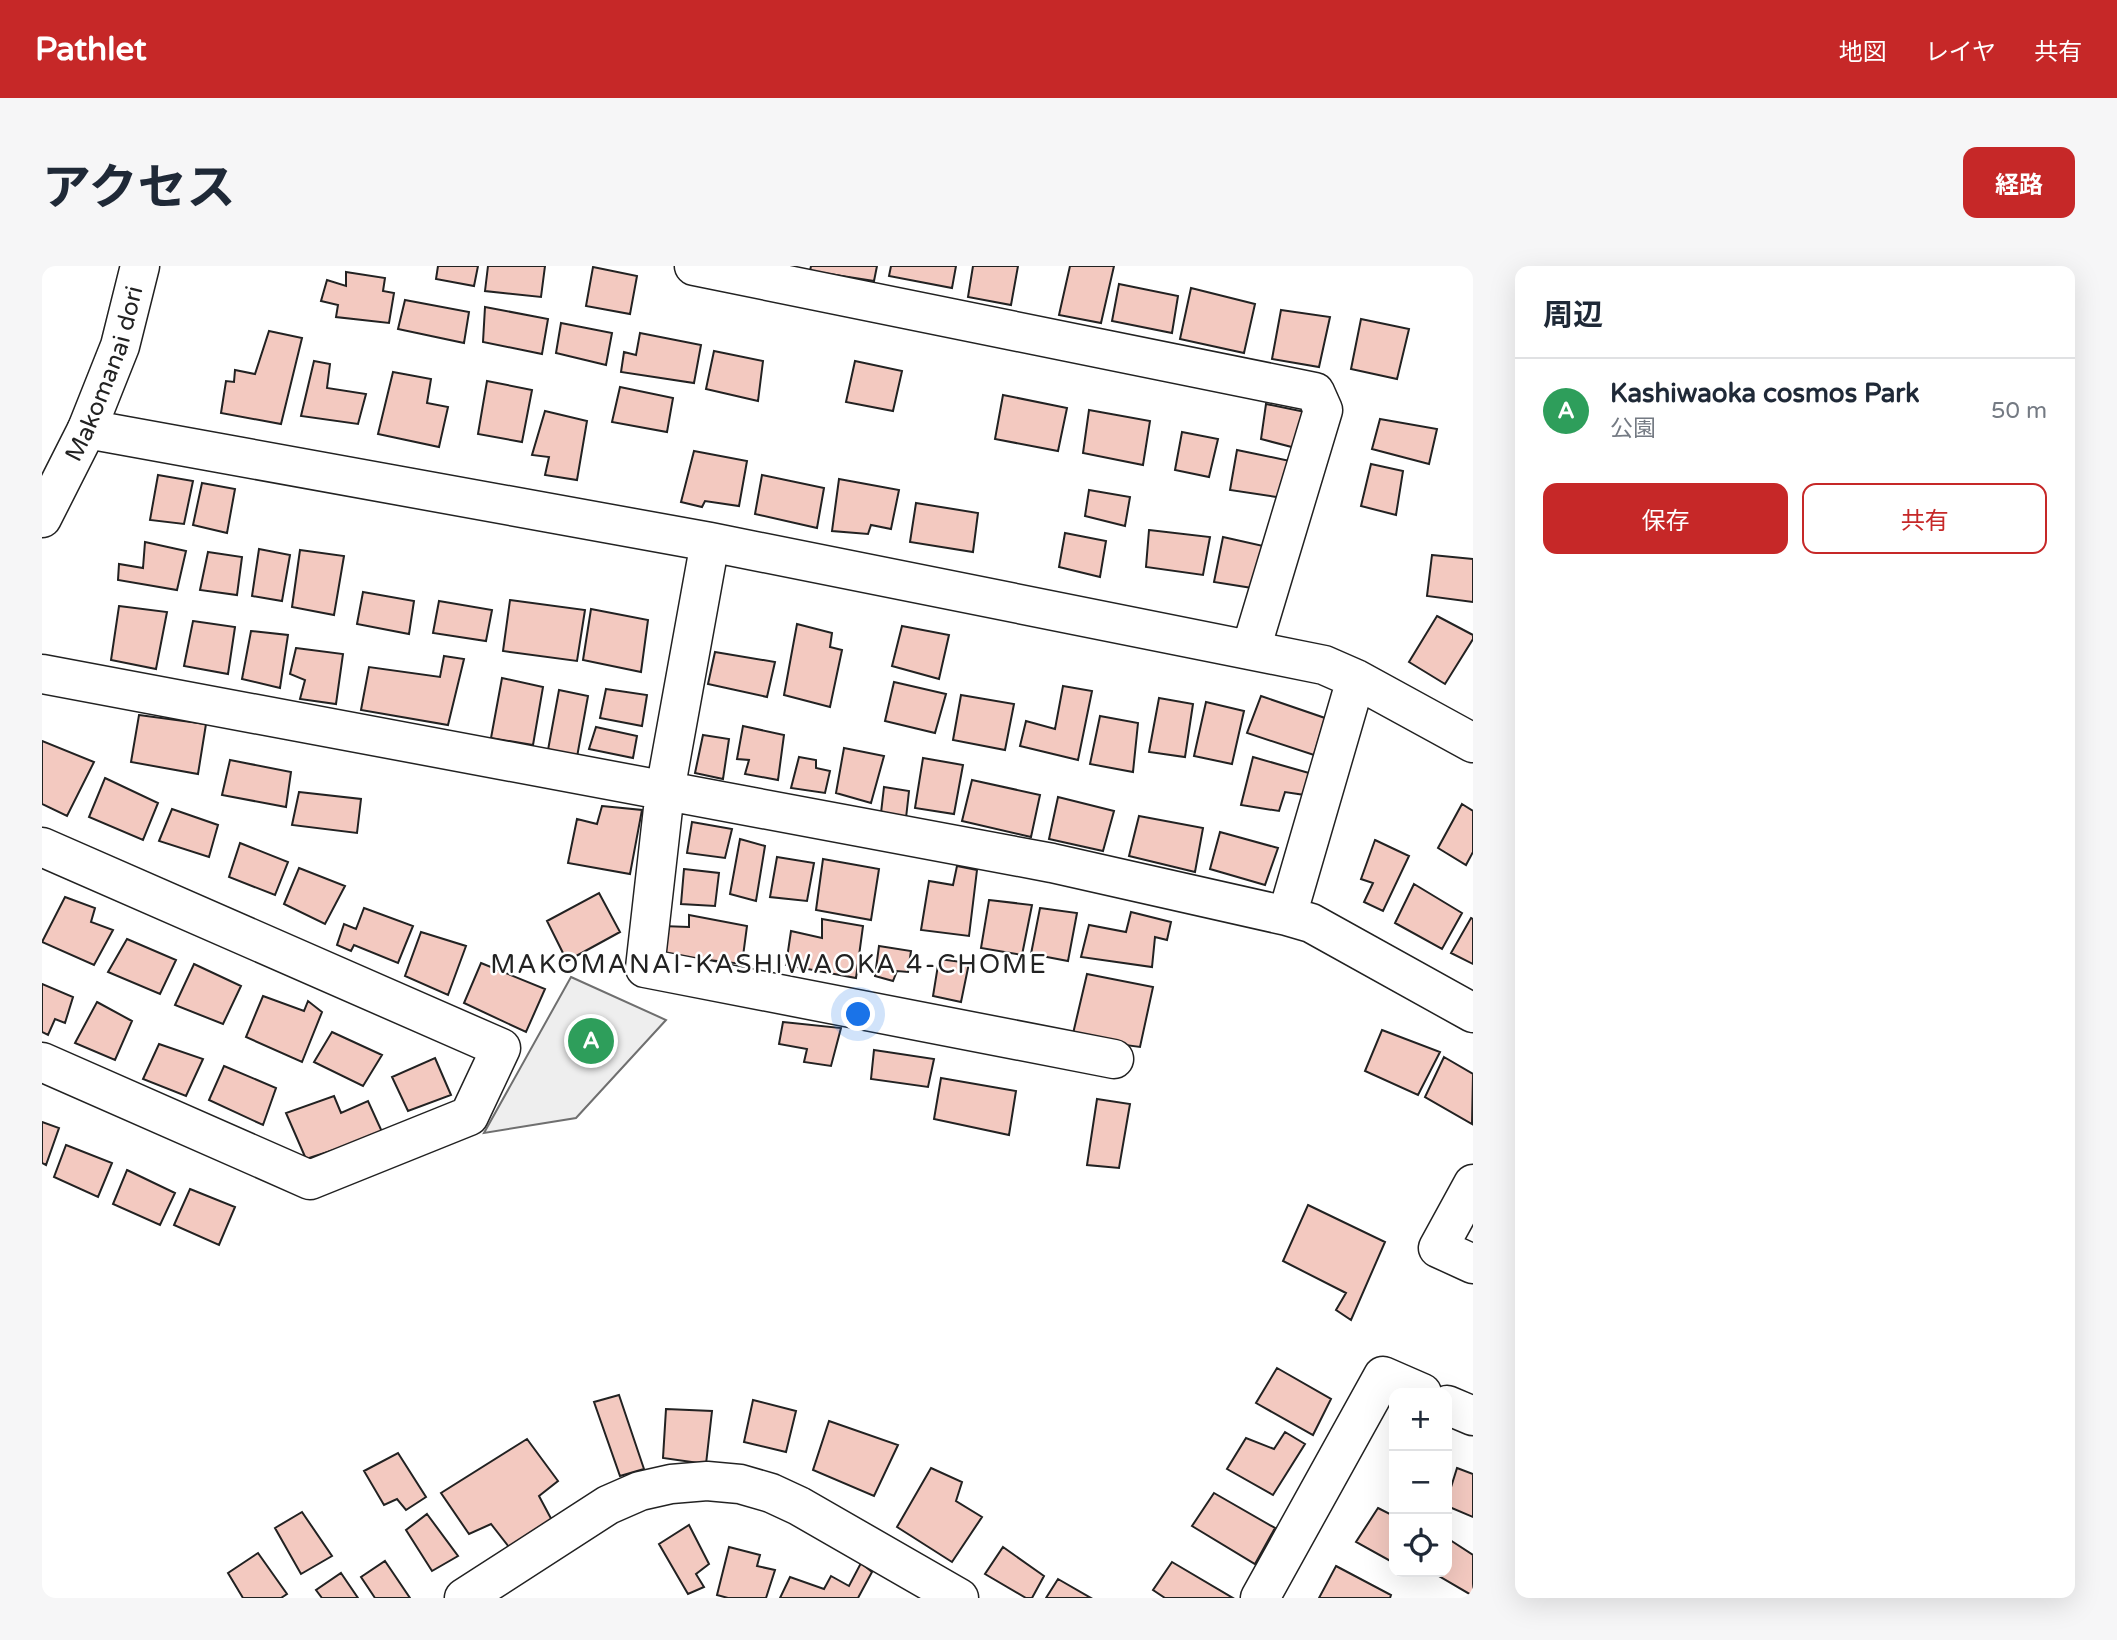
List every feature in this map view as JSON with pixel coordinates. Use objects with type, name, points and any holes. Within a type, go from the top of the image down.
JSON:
[{"type":"main road","name":"Makomanai dori","points":[[42,518],[87,429],[120,346],[140,266]]},
{"type":"main road","points":[[694,266],[1315,392],[1323,410],[1251,649]]},
{"type":"main road","points":[[87,429],[710,542],[1324,665],[1473,743]]},
{"type":"main road","points":[[710,542],[665,791],[645,968],[1114,1059]]},
{"type":"main road","points":[[42,674],[1052,863],[1287,916],[1311,923],[1473,1013]]},
{"type":"main road","points":[[1287,916],[1356,680]]},
{"type":"main road","points":[[42,847],[501,1048],[469,1116],[310,1180],[42,1062]]},
{"type":"main road","points":[[1473,1184],[1438,1248],[1473,1264]]},
{"type":"main road","points":[[1259,1598],[1383,1376],[1411,1388]]},
{"type":"main road","points":[[1452,1407],[1473,1416]]},
{"type":"main road","points":[[464,1598],[608,1505],[640,1492],[671,1484],[707,1481],[740,1484],[771,1493],[808,1511],[960,1598]]},
{"type":"shaded area","points":[[571,977],[666,1020],[576,1118],[484,1133]]},
{"type":"building","points":[[438,266],[478,266],[474,286],[436,279]]},
{"type":"building","points":[[488,266],[545,266],[541,297],[485,291]]},
{"type":"building","points":[[811,266],[877,266],[874,281],[810,271]]},
{"type":"building","points":[[891,266],[956,266],[952,288],[889,276]]},
{"type":"building","points":[[973,266],[1018,266],[1011,305],[968,297]]},
{"type":"building","points":[[1070,266],[1114,266],[1101,323],[1059,315]]},
{"type":"building","points":[[593,267],[637,276],[630,314],[586,306]]},
{"type":"building","points":[[346,272],[385,278],[383,291],[394,293],[389,323],[336,317],[338,305],[321,301],[327,280],[346,286]]},
{"type":"building","points":[[1119,284],[1178,296],[1172,333],[1112,321]]},
{"type":"building","points":[[1191,288],[1255,304],[1244,353],[1180,339]]},
{"type":"building","points":[[405,300],[469,312],[464,343],[398,329]]},
{"type":"building","points":[[485,307],[548,319],[542,354],[483,342]]},
{"type":"building","points":[[1281,310],[1330,317],[1319,367],[1272,359]]},
{"type":"building","points":[[1361,319],[1409,329],[1397,379],[1351,369]]},
{"type":"building","points":[[561,323],[612,333],[606,365],[556,353]]},
{"type":"building","points":[[269,331],[302,338],[281,424],[221,413],[226,381],[234,382],[235,370],[255,374]]},
{"type":"building","points":[[640,333],[701,345],[694,383],[621,372],[624,352],[636,355]]},
{"type":"building","points":[[714,351],[763,361],[758,401],[706,389]]},
{"type":"building","points":[[314,361],[330,364],[327,388],[366,394],[358,424],[301,416]]},
{"type":"building","points":[[855,361],[902,371],[893,411],[846,402]]},
{"type":"building","points":[[393,372],[431,379],[427,403],[448,407],[439,447],[378,434]]},
{"type":"building","points":[[487,381],[532,390],[522,442],[478,434]]},
{"type":"building","points":[[620,387],[673,398],[667,432],[612,422]]},
{"type":"building","points":[[1003,395],[1067,408],[1058,451],[995,439]]},
{"type":"building","points":[[1266,404],[1315,414],[1307,451],[1261,439]]},
{"type":"building","points":[[1089,410],[1150,421],[1143,465],[1083,453]]},
{"type":"building","points":[[545,411],[587,421],[577,480],[545,475],[549,457],[532,455]]},
{"type":"building","points":[[1380,419],[1437,429],[1429,464],[1372,449]]},
{"type":"building","points":[[1182,432],[1218,439],[1209,477],[1175,470]]},
{"type":"building","points":[[1237,450],[1290,461],[1283,498],[1230,490]]},
{"type":"building","points":[[694,451],[747,461],[739,506],[705,501],[702,507],[681,502]]},
{"type":"building","points":[[1371,464],[1403,471],[1396,515],[1361,506]]},
{"type":"building","points":[[158,475],[193,481],[184,524],[150,520]]},
{"type":"building","points":[[762,475],[824,488],[817,528],[755,514]]},
{"type":"building","points":[[839,479],[899,490],[891,529],[871,525],[868,534],[832,531]]},
{"type":"building","points":[[202,483],[235,489],[227,533],[193,525]]},
{"type":"building","points":[[1089,490],[1130,497],[1125,526],[1085,516]]},
{"type":"building","points":[[916,503],[978,513],[973,552],[910,542]]},
{"type":"building","points":[[1149,530],[1210,537],[1203,575],[1146,567]]},
{"type":"building","points":[[1065,533],[1106,541],[1100,577],[1059,567]]},
{"type":"building","points":[[1223,537],[1276,549],[1265,590],[1214,582]]},
{"type":"building","points":[[145,542],[186,551],[177,590],[118,580],[119,564],[143,568]]},
{"type":"building","points":[[259,549],[290,555],[282,601],[252,596]]},
{"type":"building","points":[[300,550],[344,556],[334,615],[292,607]]},
{"type":"building","points":[[208,552],[242,557],[237,595],[200,590]]},
{"type":"building","points":[[1432,555],[1473,559],[1473,602],[1427,596]]},
{"type":"building","points":[[363,592],[414,601],[409,634],[357,624]]},
{"type":"building","points":[[510,600],[585,610],[577,661],[503,651]]},
{"type":"building","points":[[439,601],[492,610],[486,641],[433,633]]},
{"type":"building","points":[[119,606],[167,612],[156,669],[111,660]]},
{"type":"building","points":[[591,609],[648,620],[641,672],[583,660]]},
{"type":"building","points":[[1437,616],[1473,635],[1445,684],[1409,662]]},
{"type":"building","points":[[193,621],[235,627],[228,674],[184,666]]},
{"type":"building","points":[[797,624],[832,633],[830,647],[842,650],[830,707],[784,695]]},
{"type":"building","points":[[902,626],[949,635],[939,679],[892,666]]},
{"type":"building","points":[[251,631],[288,635],[280,688],[242,679]]},
{"type":"building","points":[[296,648],[343,654],[336,704],[300,699],[305,680],[290,674]]},
{"type":"building","points":[[715,652],[775,662],[767,697],[708,684]]},
{"type":"building","points":[[444,656],[464,659],[448,725],[361,710],[369,667],[440,677]]},
{"type":"building","points":[[502,678],[543,687],[533,745],[491,738]]},
{"type":"building","points":[[894,682],[946,694],[935,733],[885,721]]},
{"type":"building","points":[[1063,686],[1092,691],[1078,760],[1020,746],[1026,721],[1055,729]]},
{"type":"building","points":[[606,689],[647,695],[642,726],[600,718]]},
{"type":"building","points":[[559,690],[588,696],[577,757],[548,750]]},
{"type":"building","points":[[961,695],[1014,704],[1005,750],[953,740]]},
{"type":"building","points":[[1261,696],[1325,718],[1314,755],[1247,733]]},
{"type":"building","points":[[1159,698],[1193,704],[1185,757],[1149,752]]},
{"type":"building","points":[[1206,702],[1244,711],[1232,764],[1194,756]]},
{"type":"building","points":[[139,715],[206,724],[198,774],[131,762]]},
{"type":"building","points":[[1100,716],[1138,723],[1133,772],[1090,764]]},
{"type":"building","points":[[743,726],[784,735],[778,780],[745,774],[749,760],[737,759]]},
{"type":"building","points":[[596,727],[637,736],[633,758],[589,749]]},
{"type":"building","points":[[703,735],[729,739],[723,779],[695,773]]},
{"type":"building","points":[[42,741],[94,762],[67,816],[42,804]]},
{"type":"building","points":[[844,748],[884,756],[871,803],[836,793]]},
{"type":"building","points":[[799,757],[816,760],[816,768],[830,771],[825,793],[791,788]]},
{"type":"building","points":[[1253,757],[1309,773],[1305,795],[1285,792],[1279,811],[1241,805]]},
{"type":"building","points":[[923,758],[963,765],[954,814],[915,808]]},
{"type":"building","points":[[230,760],[291,772],[286,807],[222,795]]},
{"type":"building","points":[[105,778],[158,803],[143,840],[89,817]]},
{"type":"building","points":[[972,780],[1040,795],[1031,837],[962,821]]},
{"type":"building","points":[[884,787],[909,791],[906,818],[881,813]]},
{"type":"building","points":[[299,792],[361,799],[357,833],[292,825]]},
{"type":"building","points":[[1058,797],[1114,811],[1103,851],[1049,839]]},
{"type":"building","points":[[1462,804],[1473,811],[1473,852],[1466,865],[1438,848]]},
{"type":"building","points":[[602,806],[642,810],[630,874],[568,863],[577,819],[597,824]]},
{"type":"building","points":[[172,809],[218,825],[209,857],[159,841]]},
{"type":"building","points":[[1139,816],[1203,828],[1195,872],[1129,856]]},
{"type":"building","points":[[692,822],[732,829],[725,858],[687,853]]},
{"type":"building","points":[[1220,832],[1278,848],[1265,885],[1210,869]]},
{"type":"building","points":[[740,839],[765,846],[756,901],[730,894]]},
{"type":"building","points":[[1375,840],[1409,856],[1383,911],[1364,902],[1373,883],[1361,879]]},
{"type":"building","points":[[240,843],[288,862],[275,895],[229,877]]},
{"type":"building","points":[[777,857],[814,863],[807,901],[770,897]]},
{"type":"building","points":[[823,859],[879,869],[871,920],[816,910]]},
{"type":"building","points":[[957,866],[977,870],[969,936],[921,930],[929,881],[953,885]]},
{"type":"building","points":[[299,868],[345,886],[325,924],[284,904]]},
{"type":"building","points":[[684,869],[719,873],[715,906],[681,904]]},
{"type":"building","points":[[1414,884],[1462,913],[1442,949],[1395,923]]},
{"type":"building","points":[[599,893],[620,932],[567,961],[547,921]]},
{"type":"building","points":[[65,897],[95,908],[91,922],[113,930],[94,965],[42,942]]},
{"type":"building","points":[[989,900],[1032,905],[1022,955],[981,948]]},
{"type":"building","points":[[364,908],[413,926],[398,963],[354,945],[351,951],[337,945],[344,924],[356,929]]},
{"type":"building","points":[[1040,908],[1077,913],[1068,961],[1031,954]]},
{"type":"building","points":[[1131,912],[1171,922],[1167,940],[1155,937],[1152,967],[1081,957],[1089,925],[1126,932]]},
{"type":"building","points":[[689,915],[747,926],[742,964],[659,954],[662,926],[689,927]]},
{"type":"building","points":[[1471,918],[1473,919],[1473,964],[1451,953]]},
{"type":"building","points":[[822,919],[863,926],[856,978],[786,965],[791,931],[822,938]]},
{"type":"building","points":[[421,932],[466,946],[448,995],[405,976]]},
{"type":"building","points":[[127,939],[176,960],[160,994],[108,972]]},
{"type":"building","points":[[879,946],[911,951],[908,972],[897,971],[893,981],[875,976]]},
{"type":"building","points":[[939,959],[969,963],[961,1002],[933,996]]},
{"type":"building","points":[[481,963],[545,989],[526,1032],[464,1003]]},
{"type":"building","points":[[194,964],[241,986],[223,1024],[175,1005]]},
{"type":"building","points":[[1087,974],[1153,987],[1140,1047],[1072,1038]]},
{"type":"building","points":[[42,984],[73,997],[65,1023],[55,1019],[48,1035],[42,1032]]},
{"type":"building","points":[[263,996],[304,1011],[308,1001],[322,1012],[302,1062],[246,1037]]},
{"type":"building","points":[[97,1002],[132,1021],[115,1060],[75,1043]]},
{"type":"building","points":[[783,1022],[841,1028],[831,1066],[804,1062],[807,1049],[779,1044]]},
{"type":"building","points":[[1382,1030],[1440,1052],[1418,1095],[1365,1071]]},
{"type":"building","points":[[332,1032],[382,1055],[363,1086],[314,1062]]},
{"type":"building","points":[[159,1044],[203,1059],[186,1096],[143,1079]]},
{"type":"building","points":[[874,1050],[934,1059],[928,1087],[871,1079]]},
{"type":"building","points":[[1444,1057],[1473,1074],[1472,1124],[1425,1097]]},
{"type":"building","points":[[435,1058],[451,1095],[408,1111],[392,1077]]},
{"type":"building","points":[[224,1066],[276,1088],[263,1125],[209,1100]]},
{"type":"building","points":[[941,1078],[1016,1091],[1009,1135],[934,1119]]},
{"type":"building","points":[[334,1096],[341,1113],[368,1101],[383,1134],[306,1159],[286,1113]]},
{"type":"building","points":[[1097,1099],[1130,1104],[1119,1168],[1087,1165]]},
{"type":"building","points":[[42,1122],[59,1128],[46,1165],[42,1163]]},
{"type":"building","points":[[66,1145],[112,1163],[98,1197],[54,1177]]},
{"type":"building","points":[[127,1170],[175,1193],[160,1225],[113,1204]]},
{"type":"building","points":[[190,1189],[235,1207],[219,1245],[174,1225]]},
{"type":"building","points":[[1308,1205],[1385,1242],[1351,1320],[1336,1310],[1346,1293],[1283,1261]]},
{"type":"building","points":[[1277,1368],[1331,1399],[1313,1435],[1256,1403]]},
{"type":"building","points":[[619,1395],[644,1469],[620,1476],[594,1402]]},
{"type":"building","points":[[753,1400],[796,1411],[786,1452],[744,1442]]},
{"type":"building","points":[[666,1409],[712,1411],[706,1464],[663,1458]]},
{"type":"building","points":[[829,1421],[898,1445],[874,1496],[813,1470]]},
{"type":"building","points":[[1285,1432],[1305,1444],[1273,1495],[1227,1469],[1246,1438],[1274,1449]]},
{"type":"building","points":[[527,1439],[558,1481],[539,1496],[555,1526],[509,1547],[491,1524],[469,1534],[441,1493]]},
{"type":"building","points":[[398,1453],[426,1497],[406,1510],[397,1499],[384,1505],[364,1471]]},
{"type":"building","points":[[931,1468],[962,1482],[956,1501],[982,1517],[952,1562],[897,1527]]},
{"type":"building","points":[[1457,1468],[1473,1474],[1473,1517],[1452,1508],[1452,1484]]},
{"type":"building","points":[[1214,1493],[1275,1528],[1255,1564],[1192,1526]]},
{"type":"building","points":[[1378,1508],[1389,1514],[1389,1560],[1356,1542]]},
{"type":"building","points":[[302,1512],[332,1556],[301,1574],[275,1528]]},
{"type":"building","points":[[427,1514],[458,1556],[432,1571],[406,1530]]},
{"type":"building","points":[[689,1525],[709,1564],[696,1574],[704,1587],[688,1594],[659,1544]]},
{"type":"building","points":[[1452,1541],[1473,1555],[1473,1596],[1441,1577],[1452,1577]]},
{"type":"building","points":[[729,1547],[760,1555],[757,1566],[775,1570],[766,1598],[728,1598],[717,1595]]},
{"type":"building","points":[[1003,1547],[1044,1576],[1032,1598],[1026,1598],[985,1574]]},
{"type":"building","points":[[258,1553],[287,1594],[281,1598],[243,1598],[228,1573]]},
{"type":"building","points":[[385,1561],[410,1598],[375,1598],[361,1577]]},
{"type":"building","points":[[1172,1562],[1233,1598],[1165,1598],[1153,1590]]},
{"type":"building","points":[[861,1563],[872,1572],[858,1598],[780,1598],[790,1577],[824,1589],[831,1576],[849,1586]]},
{"type":"building","points":[[1336,1566],[1391,1595],[1390,1598],[1319,1598]]},
{"type":"building","points":[[341,1573],[358,1598],[322,1598],[316,1590]]},
{"type":"building","points":[[1058,1579],[1091,1598],[1046,1598]]},
{"type":"place","name":"Kashiwaoka cosmos Park","points":[[591,1041]]},
{"type":"district","name":"MAKOMANAI-KASHIWAOKA 4-CHOME","points":[[769,964]]}]
